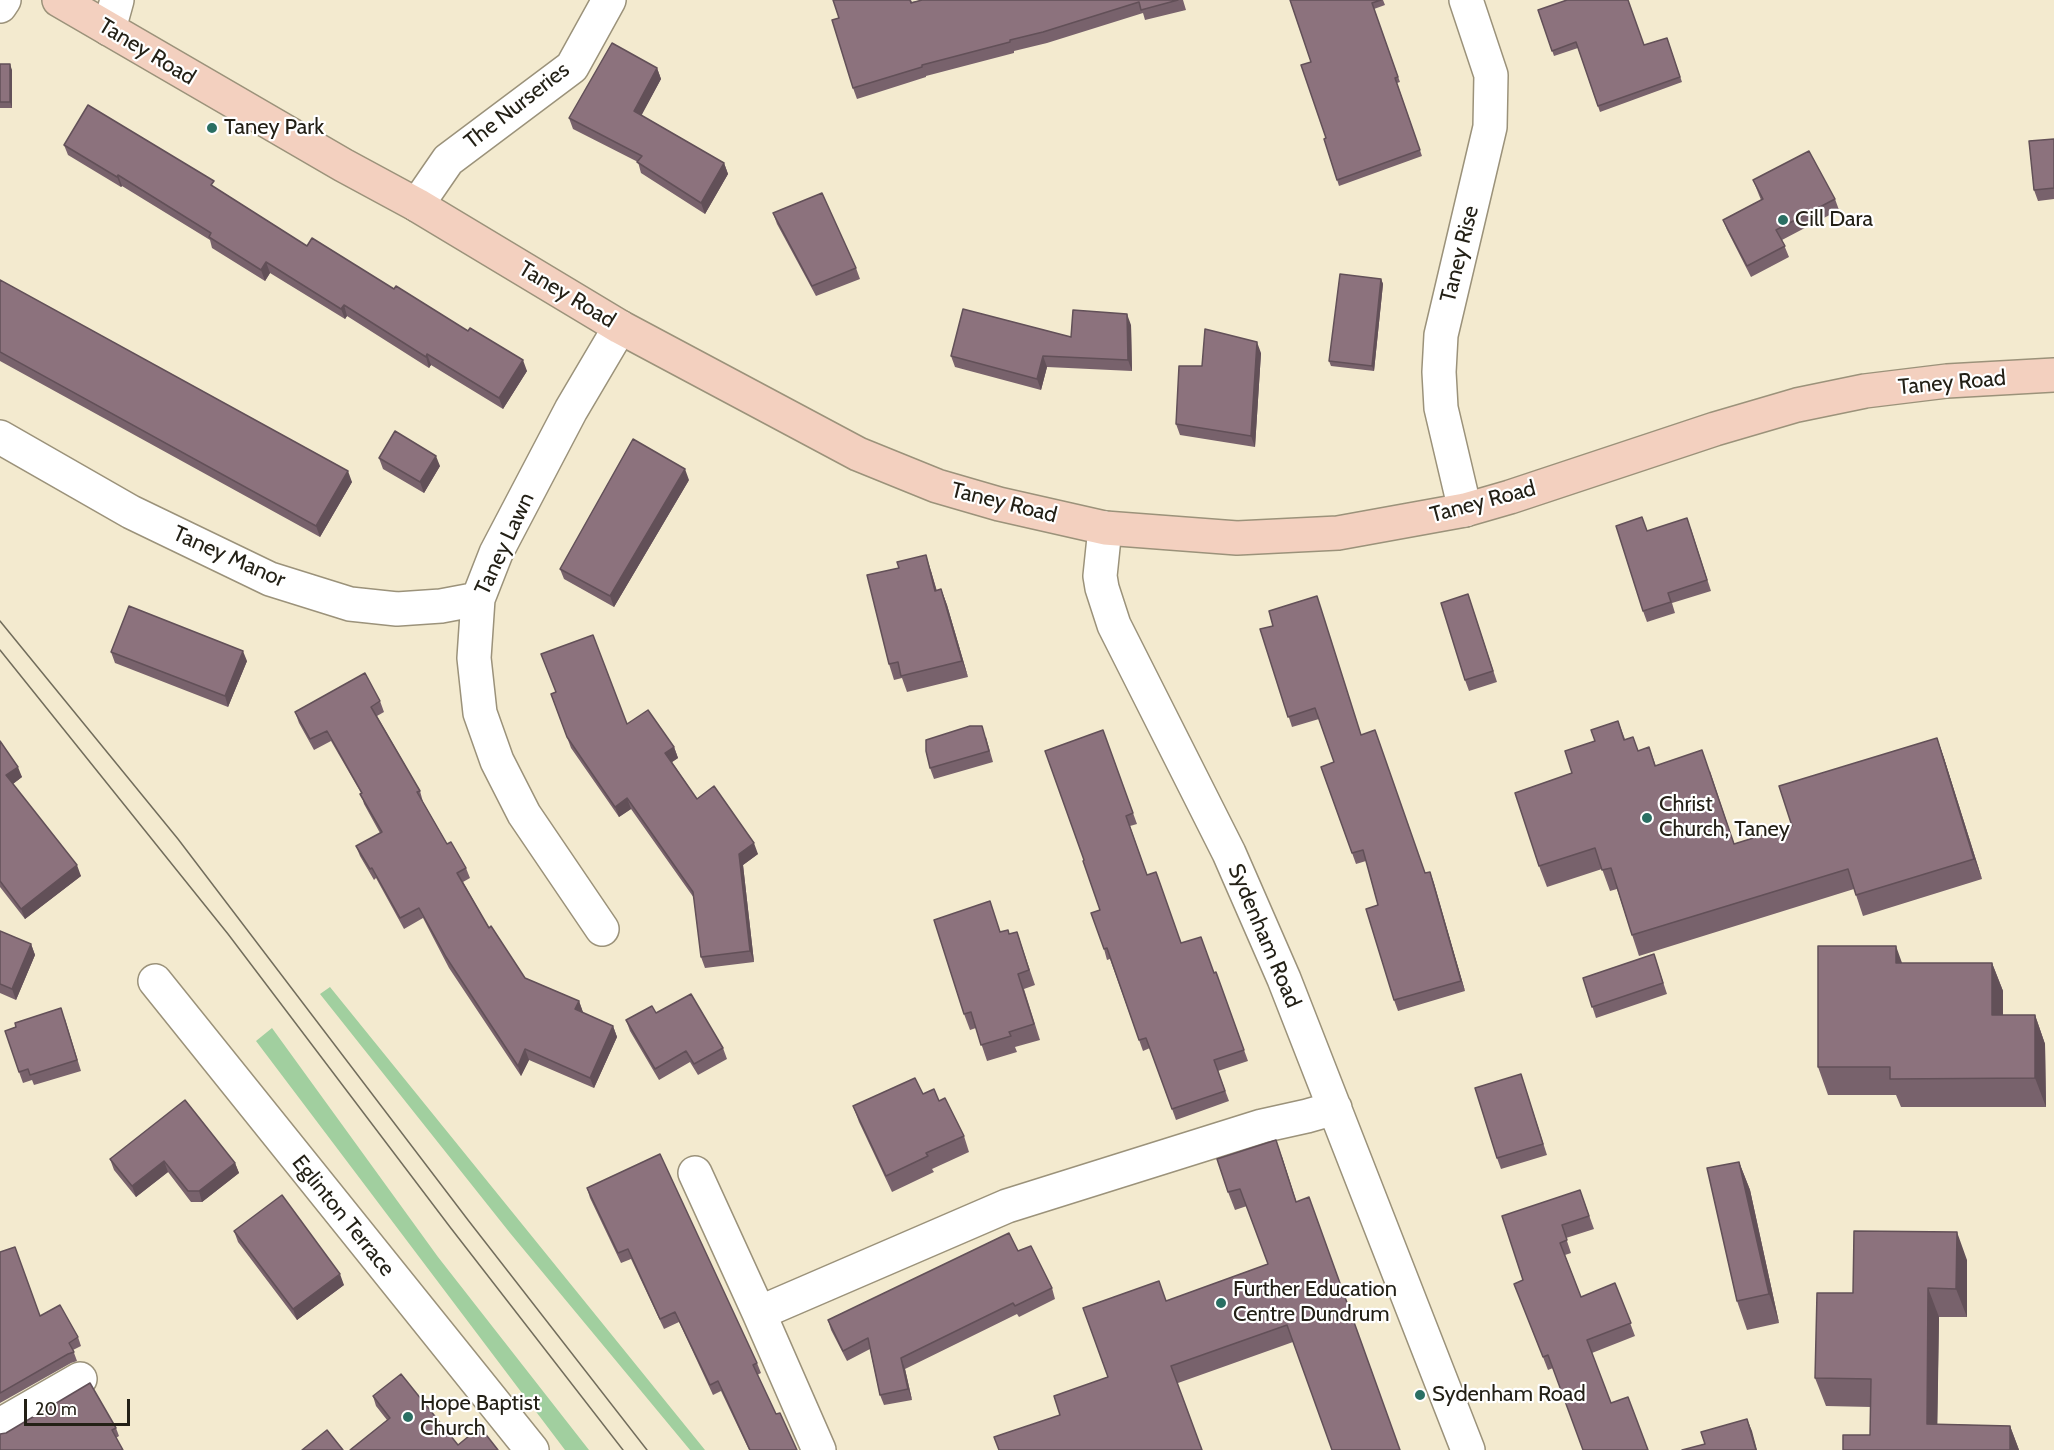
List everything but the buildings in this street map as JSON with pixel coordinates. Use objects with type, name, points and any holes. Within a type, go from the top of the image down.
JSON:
[{"type":"main road","name":"Taney Road","points":[[59,0],[113,14],[226,99],[417,205],[620,327],[858,454],[937,486],[999,504],[1105,528],[1237,538],[1326,534],[1464,510],[1797,405],[1865,391],[1947,381],[2054,375]]},
{"type":"street","points":[[0,6],[4,0]]},
{"type":"street","name":"The Nurseries","points":[[417,205],[448,159],[572,67],[609,0]]},
{"type":"street","name":"Taney Rise","points":[[1464,510],[1441,408],[1439,372],[1441,335],[1490,127],[1491,75],[1466,0]]},
{"type":"street","name":"Taney Lawn","points":[[602,929],[524,814],[497,761],[480,712],[474,658],[478,599],[496,553],[571,410],[620,327]]},
{"type":"street","name":"Taney Manor","points":[[0,437],[131,512],[270,579],[350,604],[385,608],[441,606],[478,599]]},
{"type":"street","name":"Sydenham Road","points":[[1105,528],[1100,576],[1114,625],[1229,853],[1284,979],[1468,1450]]},
{"type":"street","name":"Eglinton Terrace","points":[[155,981],[532,1450]]},
{"type":"street","points":[[759,1312],[1007,1206],[1263,1126],[1335,1108]]},
{"type":"street","points":[[694,1173],[759,1312],[819,1450]]},
{"type":"street","points":[[0,1425],[80,1378]]},
{"type":"green space","points":[[330,987],[705,1450],[690,1450],[510,1233],[320,994]]},
{"type":"green space","points":[[272,1028],[438,1257],[589,1450],[565,1450],[256,1041]]},
{"type":"tram line","points":[[0,621],[178,839],[468,1220],[647,1450]]},
{"type":"tram line","points":[[0,650],[228,934],[450,1227],[623,1450]]},
{"type":"place","name":"Taney Park","points":[[212,128]]},
{"type":"place","name":"Cill Dara","points":[[1783,220]]},
{"type":"place","name":"Christ Church, Taney","points":[[1647,818]]},
{"type":"place","name":"Further Education Centre Dundrum","points":[[1221,1303]]},
{"type":"place","name":"Sydenham Road","points":[[1420,1395]]},
{"type":"place","name":"Hope Baptist Church","points":[[408,1417]]}]
